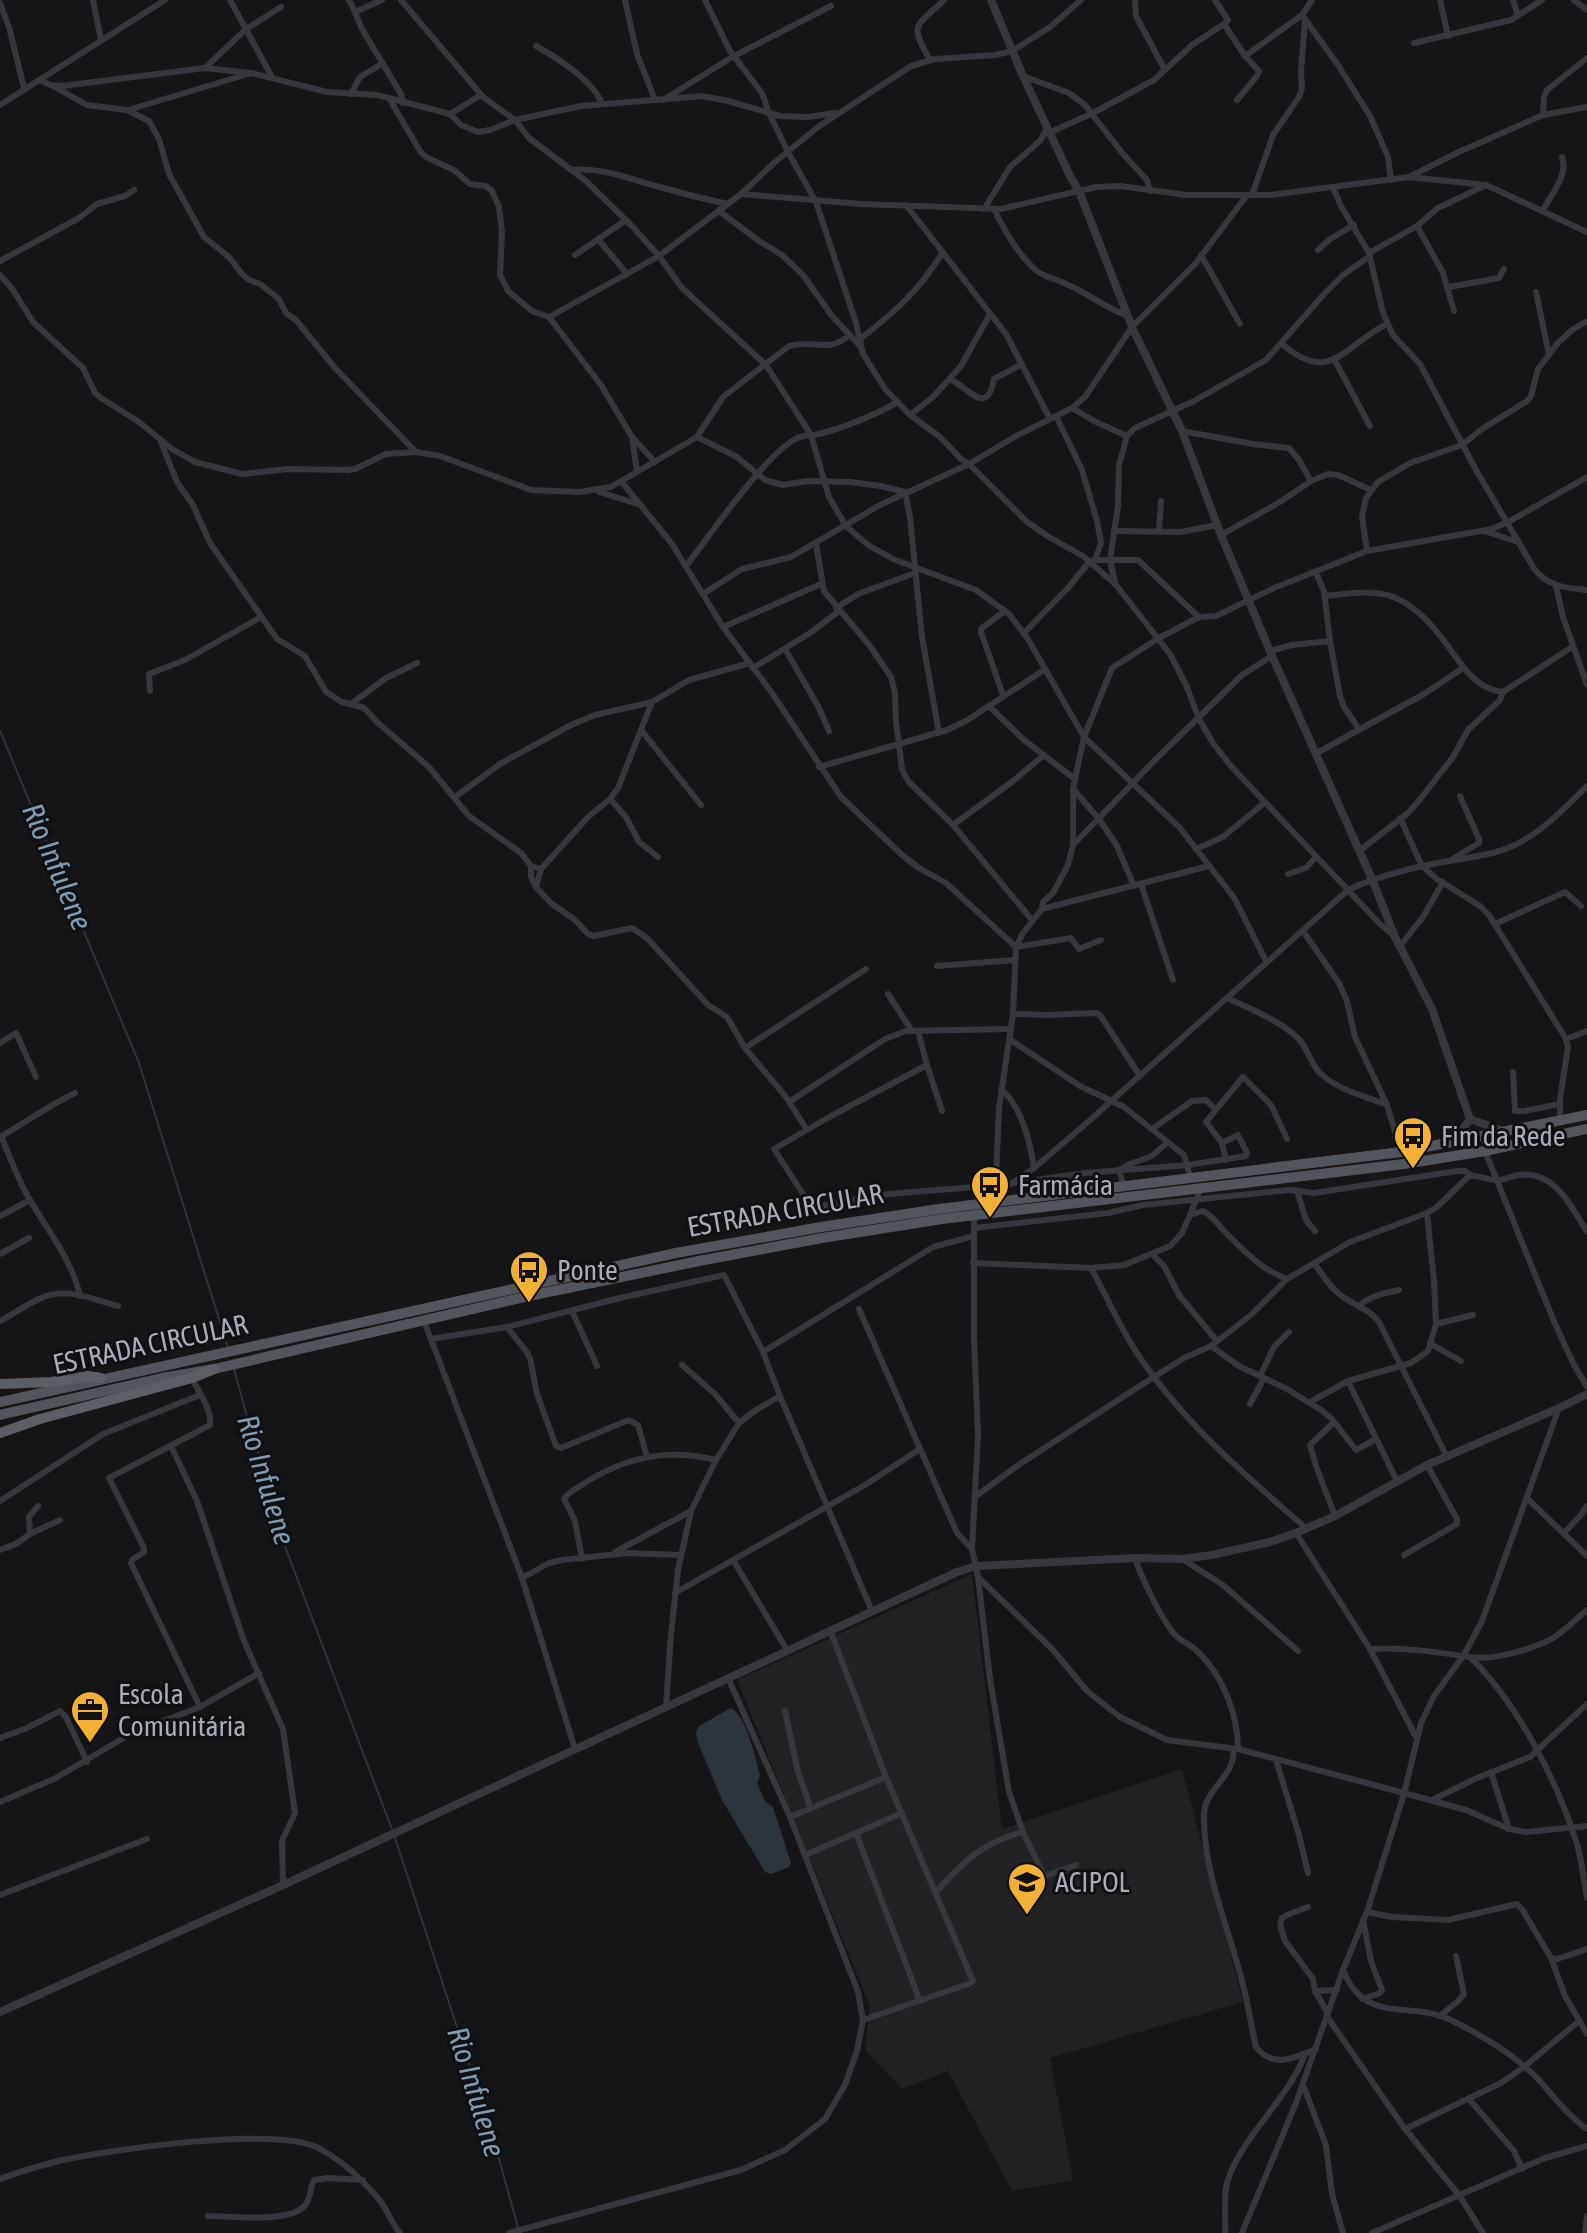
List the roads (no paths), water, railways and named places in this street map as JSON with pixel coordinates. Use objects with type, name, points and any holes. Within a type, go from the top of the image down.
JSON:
[{"type":"highway","points":[[0,1433],[40,1419],[192,1378],[220,1367]]},
{"type":"highway","points":[[0,1384],[52,1382],[88,1376],[101,1378]]},
{"type":"main road","name":"ESTRADA CIRCULAR","points":[[0,1415],[220,1367],[284,1346],[676,1253],[821,1227],[995,1202],[1401,1152],[1587,1115]]},
{"type":"main road","name":"ESTRADA CIRCULAR","points":[[0,1402],[221,1353],[284,1346],[424,1321],[704,1260],[942,1219],[974,1227],[1066,1205],[1198,1195],[1485,1151],[1587,1129]]},
{"type":"street","points":[[93,0],[101,40]]},
{"type":"street","points":[[0,105],[165,0]]},
{"type":"street","points":[[230,0],[272,77]]},
{"type":"street","points":[[349,0],[362,29],[401,94],[403,103]]},
{"type":"street","points":[[355,12],[382,0]]},
{"type":"street","points":[[401,0],[481,95],[515,120],[529,138],[586,181],[659,256],[682,288],[766,365],[811,435],[829,497],[846,526],[868,545],[915,571],[976,590],[1005,611],[1024,633],[1084,737],[1180,828],[1235,899],[1266,961]]},
{"type":"street","points":[[625,0],[637,54],[658,100]]},
{"type":"street","points":[[705,0],[719,32],[762,93],[788,152],[816,202],[863,354],[885,389],[910,415],[969,464],[1027,522],[1093,560],[1159,638],[1179,669],[1199,719],[1222,754],[1264,803],[1397,941]]},
{"type":"street","points":[[930,60],[916,30],[944,0]]},
{"type":"street","points":[[991,0],[1023,76],[1079,191],[1132,327],[1182,431],[1221,535],[1315,754],[1397,941],[1432,1009],[1470,1119]]},
{"type":"street","points":[[549,317],[659,256],[741,194],[788,152],[839,113],[911,66],[930,60],[1012,51],[1050,27],[1081,0]]},
{"type":"street","points":[[1135,0],[1136,16],[1165,70]]},
{"type":"street","points":[[984,209],[1010,167],[1040,141],[1154,80],[1192,45],[1224,24],[1228,20],[1215,0]]},
{"type":"street","points":[[703,594],[742,569],[787,559],[905,492],[969,464],[1072,408],[1085,397],[1132,327],[1196,263],[1249,195],[1273,135],[1302,88],[1303,18],[1312,0]]},
{"type":"street","points":[[1440,0],[1448,36]]},
{"type":"street","points":[[1513,0],[1518,16]]},
{"type":"street","points":[[1414,43],[1511,20],[1542,0]]},
{"type":"street","points":[[1574,0],[1587,10]]},
{"type":"street","points":[[0,3],[24,88]]},
{"type":"street","points":[[658,100],[831,6]]},
{"type":"street","points":[[205,68],[246,29],[281,7]]},
{"type":"street","points":[[1245,56],[1303,18]]},
{"type":"street","points":[[1303,18],[1370,116],[1388,157],[1391,180]]},
{"type":"street","points":[[1224,24],[1259,71],[1237,100]]},
{"type":"street","points":[[536,46],[576,74],[599,95],[602,104]]},
{"type":"street","points":[[1543,115],[1547,90],[1587,58]]},
{"type":"street","points":[[351,94],[360,77],[383,63]]},
{"type":"street","points":[[51,85],[205,68],[251,73],[327,92],[377,95],[450,114],[461,125],[478,132],[515,120],[602,104],[702,96],[780,116],[808,117],[839,113]]},
{"type":"street","points":[[127,110],[251,73]]},
{"type":"street","points":[[1023,76],[1069,93],[1093,113],[1147,180],[1150,191]]},
{"type":"street","points":[[39,80],[87,105],[127,110],[149,121],[159,139],[169,174],[204,237],[229,257],[249,280],[260,284],[279,299],[286,313],[296,320],[335,368],[416,452]]},
{"type":"street","points":[[450,114],[481,95]]},
{"type":"street","points":[[390,100],[426,157],[454,170],[470,184],[486,186],[492,191],[499,207],[502,232],[500,275],[508,291],[532,311],[549,317],[601,385],[632,437],[655,462]]},
{"type":"street","points":[[149,121],[152,103]]},
{"type":"street","points":[[1409,177],[1543,115],[1587,107]]},
{"type":"street","points":[[1040,141],[1051,133]]},
{"type":"street","points":[[1543,210],[1562,175],[1565,165],[1562,157]]},
{"type":"street","points":[[571,170],[590,168],[611,172],[728,204]]},
{"type":"street","points":[[741,194],[816,202],[994,209],[1096,187],[1120,186],[1187,195],[1271,195],[1409,177],[1486,185],[1587,232]]},
{"type":"street","points":[[1116,585],[1110,560],[1118,506],[1119,465],[1127,436],[1135,428],[1223,386],[1259,365],[1282,344],[1324,294],[1369,254],[1417,226],[1438,208],[1486,185]]},
{"type":"street","points":[[1333,188],[1369,254],[1387,324],[1397,341],[1420,364],[1462,445],[1540,577],[1556,586],[1587,590]]},
{"type":"street","points":[[0,261],[79,218],[97,204],[125,196],[134,190]]},
{"type":"street","points":[[906,205],[1006,334],[1082,470],[1100,531],[1101,543],[1093,560],[1024,633]]},
{"type":"street","points":[[994,209],[1038,272],[1128,316]]},
{"type":"street","points":[[719,211],[782,255],[803,275],[832,316],[860,343]]},
{"type":"street","points":[[575,255],[626,220]]},
{"type":"street","points":[[1318,250],[1354,225]]},
{"type":"street","points":[[1417,226],[1449,287],[1454,311]]},
{"type":"street","points":[[598,239],[627,274]]},
{"type":"street","points":[[860,343],[914,294],[943,252]]},
{"type":"street","points":[[1201,255],[1240,324]]},
{"type":"street","points":[[1449,287],[1499,278],[1504,269]]},
{"type":"street","points":[[0,275],[33,322],[83,368],[95,393],[139,422],[161,442],[195,462],[242,474],[288,469],[355,469],[386,454],[416,452],[440,456],[531,490],[596,491],[611,487],[697,437],[718,402],[789,346],[800,343],[835,345],[850,335]]},
{"type":"street","points":[[1536,292],[1549,356]]},
{"type":"street","points":[[910,415],[961,366],[990,314]]},
{"type":"street","points":[[1367,551],[1362,517],[1371,490],[1402,466],[1462,445],[1527,401],[1538,369],[1558,343],[1587,321]]},
{"type":"street","points":[[1282,344],[1311,363],[1334,359],[1387,324]]},
{"type":"street","points":[[1334,359],[1370,426]]},
{"type":"street","points":[[950,379],[975,397],[987,398],[994,379],[1022,364]]},
{"type":"street","points":[[686,566],[758,474],[788,444],[799,437],[860,419],[898,402]]},
{"type":"street","points":[[1072,408],[1127,436]]},
{"type":"street","points":[[1182,431],[1289,448],[1311,481]]},
{"type":"street","points":[[632,437],[637,472]]},
{"type":"street","points":[[697,437],[737,457],[765,480],[783,485],[825,481],[881,486],[905,492]]},
{"type":"street","points":[[161,442],[177,482],[193,505],[210,543],[282,644],[305,656],[326,692],[334,699],[366,710],[429,767],[469,816],[521,853],[531,866],[541,869]]},
{"type":"street","points":[[1221,535],[1311,481],[1333,474],[1371,490]]},
{"type":"street","points":[[1042,909],[1043,902],[1053,893],[1068,865],[1073,845],[1073,789],[1084,737],[1112,668],[1199,617],[1216,616],[1367,551],[1484,531],[1507,523],[1587,477]]},
{"type":"street","points":[[621,481],[654,519],[723,627],[849,806],[902,855],[963,896],[1016,947]]},
{"type":"street","points":[[596,491],[641,505]]},
{"type":"street","points":[[905,492],[928,680],[939,733]]},
{"type":"street","points":[[1159,531],[1161,501]]},
{"type":"street","points":[[1114,531],[1181,532],[1217,525]]},
{"type":"street","points":[[1484,531],[1518,542]]},
{"type":"street","points":[[816,544],[821,584],[826,595],[870,646],[891,677],[902,769],[908,781],[953,825],[1032,920]]},
{"type":"street","points":[[1093,560],[1138,560],[1199,617]]},
{"type":"street","points":[[455,797],[500,764],[571,725],[595,715],[652,702],[689,680],[752,665],[785,649],[858,594],[915,571]]},
{"type":"street","points":[[1316,573],[1325,596],[1340,696],[1359,729]]},
{"type":"street","points":[[723,627],[821,584]]},
{"type":"street","points":[[1556,586],[1572,647],[1587,685]]},
{"type":"street","points":[[1325,596],[1369,593],[1390,596],[1406,603],[1433,628],[1463,668],[1482,685],[1503,692]]},
{"type":"street","points":[[1003,695],[981,632],[1005,611]]},
{"type":"street","points":[[150,691],[149,674],[185,660],[261,617]]},
{"type":"street","points":[[1073,845],[1242,675],[1271,653],[1292,645],[1330,641]]},
{"type":"street","points":[[1359,851],[1417,803],[1453,757],[1468,730],[1500,700],[1503,692],[1572,647]]},
{"type":"street","points":[[785,649],[805,681],[829,731]]},
{"type":"street","points":[[351,704],[386,678],[417,663]]},
{"type":"street","points":[[1315,754],[1424,694],[1463,668]]},
{"type":"street","points":[[819,767],[939,733],[966,721],[1044,670]]},
{"type":"street","points":[[536,887],[541,869],[618,788],[652,702]]},
{"type":"street","points":[[989,706],[1024,740],[1075,779]]},
{"type":"street","points":[[641,730],[701,805]]},
{"type":"street","points":[[953,825],[1044,755]]},
{"type":"street","points":[[1011,1184],[1034,1168],[1140,1076],[1348,890],[1372,879],[1450,860],[1481,856],[1512,846],[1538,832],[1587,786]]},
{"type":"street","points":[[1073,789],[1117,846],[1137,885],[1173,980]]},
{"type":"street","points":[[1450,860],[1479,843],[1460,796]]},
{"type":"street","points":[[610,799],[626,817],[639,842],[658,857]]},
{"type":"street","points":[[1196,849],[1223,837],[1264,803]]},
{"type":"street","points":[[1400,818],[1422,866],[1480,906],[1495,924],[1566,1039],[1568,1047],[1560,1120]]},
{"type":"street","points":[[1288,874],[1306,868],[1316,857]]},
{"type":"street","points":[[531,866],[531,877],[536,887],[591,936],[625,928],[637,930],[647,938],[708,1005],[727,1017],[745,1048],[789,1102],[807,1130]]},
{"type":"street","points":[[995,1202],[1001,1089],[1013,1014],[1014,960],[1016,947],[1032,920],[1042,909],[1209,866]]},
{"type":"street","points":[[1397,941],[1432,904],[1443,882]]},
{"type":"street","points":[[1495,924],[1565,892],[1581,906]]},
{"type":"street","points":[[1303,931],[1339,983],[1347,1001],[1355,1037],[1387,1105],[1401,1152]]},
{"type":"street","points":[[1016,947],[1071,938],[1079,949],[1101,940]]},
{"type":"street","points":[[937,966],[1014,960]]},
{"type":"street","points":[[745,1048],[866,969]]},
{"type":"street","points":[[888,994],[915,1031],[942,1111]]},
{"type":"street","points":[[1227,998],[1263,1015],[1298,1038],[1320,1074],[1335,1084],[1387,1105]]},
{"type":"street","points":[[1013,1014],[1096,1013],[1104,1020],[1140,1076]]},
{"type":"street","points":[[789,1102],[898,1033],[1010,1029]]},
{"type":"street","points":[[1566,1039],[1587,1031]]},
{"type":"street","points":[[0,1043],[16,1033],[36,1077]]},
{"type":"street","points":[[1009,1039],[1080,1086],[1124,1107],[1184,1155],[1191,1179]]},
{"type":"street","points":[[927,1065],[774,1149],[812,1208],[878,1195],[1188,1165],[1242,1158],[1247,1153],[1238,1135],[1222,1143]]},
{"type":"street","points":[[1513,1072],[1515,1111],[1560,1104]]},
{"type":"street","points":[[1226,1160],[1222,1143],[1206,1122],[1243,1077],[1271,1105],[1287,1139]]},
{"type":"street","points":[[1001,1089],[1017,1108],[1030,1145],[1034,1168]]},
{"type":"street","points":[[75,1093],[47,1106],[41,1114],[0,1136],[30,1200],[74,1275],[80,1296]]},
{"type":"street","points":[[1152,1129],[1192,1101],[1206,1100],[1215,1109]]},
{"type":"street","points":[[1470,1119],[1506,1132]]},
{"type":"street","points":[[1453,1143],[1470,1119]]},
{"type":"street","points":[[1119,1170],[1152,1156],[1168,1142]]},
{"type":"street","points":[[1485,1151],[1553,1319],[1587,1387]]},
{"type":"street","points":[[1119,1170],[1124,1187]]},
{"type":"street","points":[[763,1352],[933,1247],[974,1227],[1108,1213],[1198,1195],[1290,1190],[1329,1192],[1465,1171],[1497,1181],[1519,1175],[1544,1178],[1556,1186],[1585,1223],[1587,1232]]},
{"type":"street","points":[[976,1496],[1154,1377],[1214,1344],[1251,1315],[1287,1279],[1368,1233],[1427,1213],[1471,1175]]},
{"type":"street","points":[[1297,1191],[1306,1220],[1315,1231]]},
{"type":"street","points":[[973,1263],[1091,1268],[1124,1265],[1170,1246],[1182,1233],[1198,1195]]},
{"type":"street","points":[[0,1216],[30,1200]]},
{"type":"street","points":[[1066,1205],[1069,1217]]},
{"type":"street","points":[[1190,1215],[1203,1211],[1209,1214],[1265,1269],[1287,1279]]},
{"type":"street","points":[[1310,1402],[1348,1381],[1402,1366],[1428,1351],[1436,1324],[1427,1213]]},
{"type":"street","points":[[974,1227],[978,1435],[972,1549],[990,1679],[1009,1792],[1023,1832],[1045,1876],[1076,1865]]},
{"type":"street","points":[[0,1254],[29,1238]]},
{"type":"street","points":[[1152,1254],[1164,1266],[1179,1295],[1214,1344],[1239,1366],[1310,1402],[1334,1422],[1357,1450],[1376,1439]]},
{"type":"street","points":[[1314,1263],[1336,1292],[1368,1310],[1379,1322],[1447,1457]]},
{"type":"street","points":[[1091,1268],[1125,1334],[1154,1377],[1209,1441],[1307,1529]]},
{"type":"street","points":[[431,1339],[507,1327],[724,1275],[763,1352],[872,1611]]},
{"type":"street","points":[[1359,1306],[1376,1296],[1399,1290]]},
{"type":"street","points":[[0,1321],[45,1296],[61,1293],[118,1306]]},
{"type":"street","points":[[859,1309],[957,1533],[972,1549]]},
{"type":"street","points":[[572,1311],[597,1366]]},
{"type":"street","points":[[1436,1324],[1473,1315]]},
{"type":"street","points":[[424,1321],[522,1578],[575,1749]]},
{"type":"street","points":[[507,1327],[530,1358],[537,1394],[556,1446],[561,1448],[633,1420],[638,1425],[647,1457]]},
{"type":"street","points":[[1250,1404],[1274,1347],[1289,1332]]},
{"type":"street","points":[[1431,1344],[1461,1361]]},
{"type":"street","points":[[682,1365],[715,1394],[739,1423]]},
{"type":"street","points":[[192,1378],[211,1419],[210,1425],[109,1478],[144,1548],[131,1563],[200,1707]]},
{"type":"street","points":[[1348,1381],[1397,1481]]},
{"type":"street","points":[[0,2012],[283,1885],[957,1572],[976,1566],[1135,1558],[1182,1559],[1227,1552],[1296,1533],[1335,1516],[1427,1465],[1587,1394]]},
{"type":"street","points":[[0,1501],[103,1434],[200,1395]]},
{"type":"street","points":[[666,1706],[675,1593],[691,1511],[716,1460],[739,1423],[780,1396]]},
{"type":"street","points":[[1242,2233],[1303,2085],[1367,1912],[1404,1794],[1416,1737],[1434,1696],[1468,1656],[1559,1408]]},
{"type":"street","points":[[1334,1422],[1310,1445],[1335,1516]]},
{"type":"street","points":[[171,1446],[197,1501],[244,1641],[283,1729],[295,1803],[293,1821],[282,1841],[283,1885]]},
{"type":"street","points":[[675,1593],[865,1485],[920,1449]]},
{"type":"street","points":[[582,1559],[575,1521],[565,1496],[618,1465],[647,1457],[677,1454],[716,1460]]},
{"type":"street","points":[[1404,1555],[1457,1524],[1427,1465]]},
{"type":"street","points":[[1528,1499],[1587,1556]]},
{"type":"street","points":[[30,1534],[29,1517],[38,1506]]},
{"type":"street","points":[[1564,1533],[1587,1506]]},
{"type":"street","points":[[612,1554],[691,1511]]},
{"type":"street","points":[[0,1550],[60,1520]]},
{"type":"street","points":[[1296,1533],[1370,1649],[1416,1737]]},
{"type":"street","points":[[522,1578],[549,1563],[612,1554],[681,1555]]},
{"type":"street","points":[[1135,1558],[1174,1634],[1201,1656],[1229,1698],[1237,1728],[1232,1765],[1211,1795],[1204,1812],[1213,1881],[1242,1981],[1256,2047],[1273,2061],[1316,2049]]},
{"type":"street","points":[[1182,1559],[1223,1585],[1298,1651]]},
{"type":"street","points":[[733,1560],[787,1650]]},
{"type":"street","points":[[978,1577],[1053,1650],[1087,1691],[1120,1717],[1167,1740],[1236,1749],[1466,1810],[1509,1829],[1526,1832],[1587,1826]]},
{"type":"street","points":[[1370,1649],[1407,1649],[1468,1656],[1505,1654],[1554,1637],[1587,1610]]},
{"type":"street","points":[[830,1630],[886,1777],[973,1982],[863,2020]]},
{"type":"street","points":[[1468,1656],[1505,1698],[1537,1751],[1571,1828],[1587,1898]]},
{"type":"street","points":[[0,1802],[87,1762],[132,1733],[200,1707],[259,1673]]},
{"type":"street","points":[[509,2233],[741,2170],[785,2150],[825,2119],[845,2085],[857,2051],[863,2020],[858,1992],[790,1817],[728,1678]]},
{"type":"street","points":[[1430,1800],[1530,1757],[1587,1704]]},
{"type":"street","points":[[0,1738],[60,1711],[66,1717],[87,1762]]},
{"type":"street","points":[[785,1711],[798,1772],[811,1809]]},
{"type":"street","points":[[1276,1760],[1308,1873]]},
{"type":"street","points":[[1491,1772],[1509,1829]]},
{"type":"street","points":[[790,1817],[886,1777]]},
{"type":"street","points":[[805,1855],[902,1813]]},
{"type":"street","points":[[936,1892],[964,1861],[981,1848],[1023,1832]]},
{"type":"street","points":[[856,1833],[920,2001]]},
{"type":"street","points":[[0,1895],[147,1839]]},
{"type":"street","points":[[1367,1912],[1392,1917],[1448,1920],[1517,1904],[1551,1958],[1565,1996],[1587,2034]]},
{"type":"street","points":[[1308,1907],[1282,1918],[1280,1925],[1285,1941],[1313,1979],[1315,1991],[1328,2016],[1405,2129],[1459,2195],[1483,2233]]},
{"type":"street","points":[[1362,1999],[1382,1990],[1371,1961],[1363,1920]]},
{"type":"street","points":[[1551,1958],[1557,1959],[1587,1949]]},
{"type":"street","points":[[1440,2016],[1464,1994],[1456,1956]]},
{"type":"street","points":[[1343,1970],[1362,1999],[1389,2009],[1428,2012],[1452,2020],[1492,2043],[1534,2076],[1570,2117],[1587,2129]]},
{"type":"street","points":[[1315,1991],[1337,1990]]},
{"type":"street","points":[[1405,2129],[1501,2083],[1579,2021]]},
{"type":"street","points":[[1225,2233],[1227,2182],[1305,2054]]},
{"type":"street","points":[[1303,2085],[1326,2145],[1332,2194],[1343,2233]]},
{"type":"street","points":[[1469,2099],[1514,2151],[1522,2169]]},
{"type":"street","points":[[0,2179],[57,2162],[120,2150],[238,2139],[286,2139],[308,2143],[323,2150],[363,2180],[400,2233]]},
{"type":"street","points":[[1372,2233],[1545,2158],[1587,2146]]},
{"type":"street","points":[[208,2216],[282,2217],[295,2214],[308,2201],[314,2180],[363,2180]]},
{"type":"street","points":[[1583,2232],[1587,2216]]},
{"type":"waterway","name":"Rio Infulene","points":[[0,731],[139,1063],[228,1348]]},
{"type":"waterway","name":"Rio Infulene","points":[[234,1369],[253,1439],[278,1504],[286,1549],[393,1832]]},
{"type":"waterway","name":"Rio Infulene","points":[[395,1838],[493,2137],[518,2228]]},
{"type":"place","name":"Fim da Rede","points":[[1413,1170]]},
{"type":"place","name":"Farmácia","points":[[990,1219]]},
{"type":"place","name":"Ponte","points":[[529,1304]]},
{"type":"place","name":"Escola Comunitária","points":[[90,1744]]},
{"type":"place","name":"ACIPOL","points":[[1027,1916]]}]
